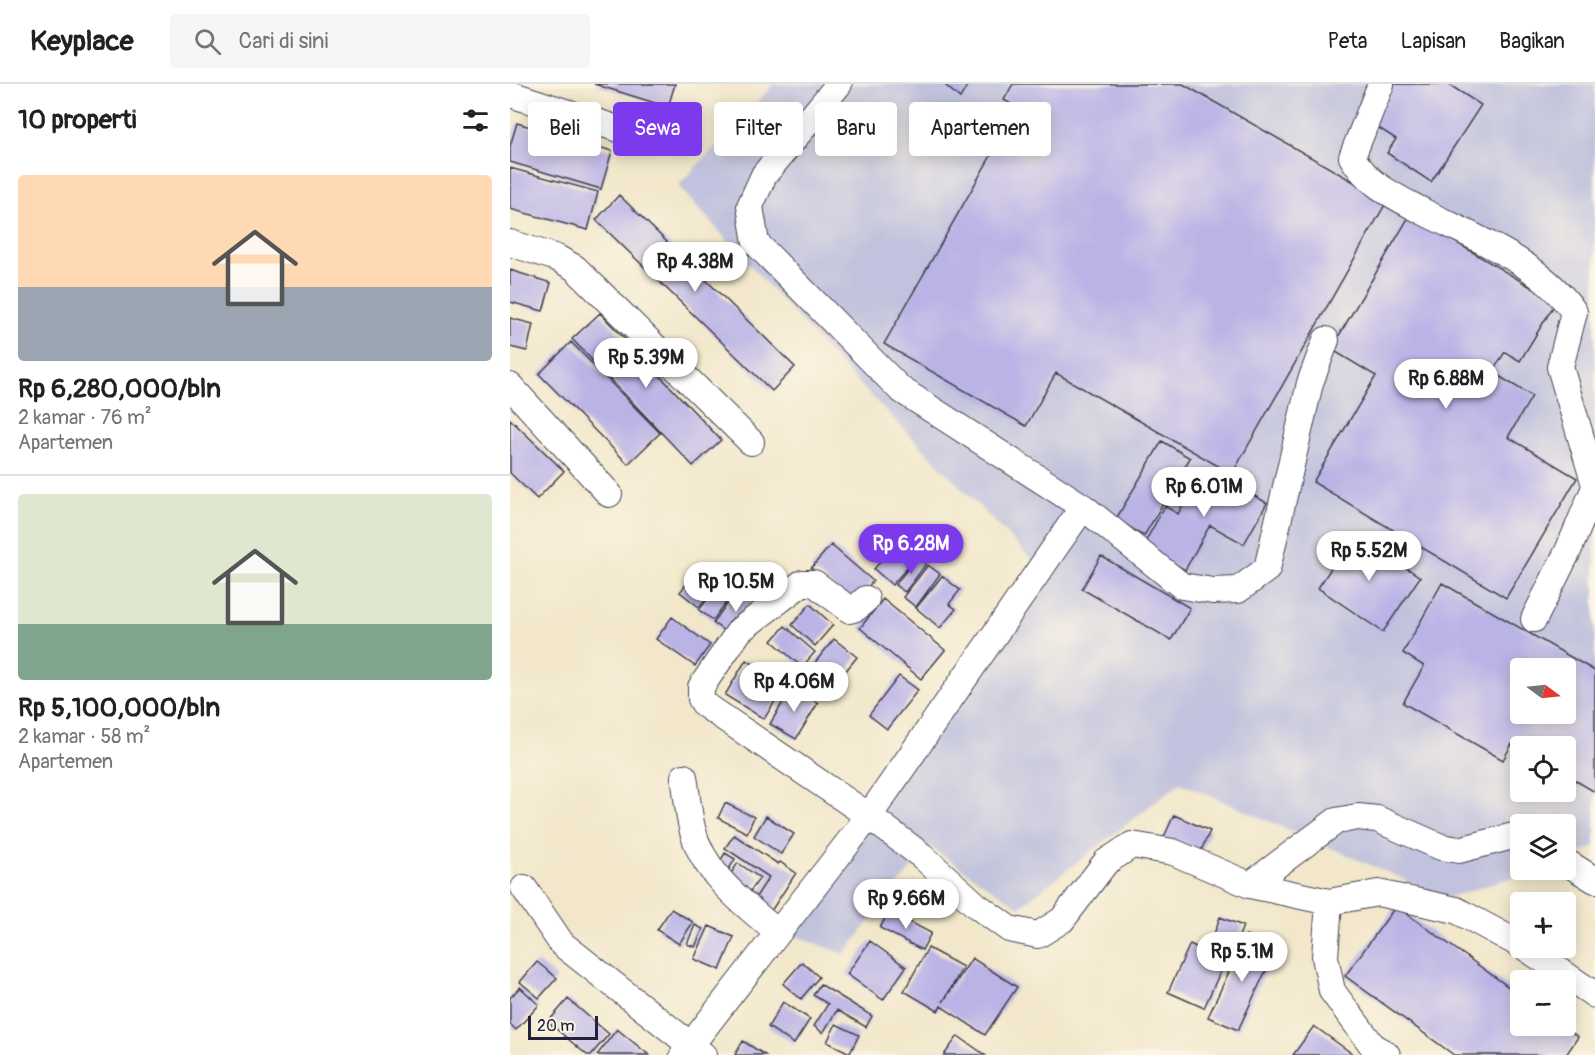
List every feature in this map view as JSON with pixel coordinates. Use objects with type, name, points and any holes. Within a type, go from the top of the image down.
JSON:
[{"type":"street","points":[[839,84],[764,175],[750,206],[756,243],[900,388],[1083,507],[1182,586],[1213,591],[1238,590],[1258,578],[1267,569],[1310,383],[1326,340]]},
{"type":"street","points":[[1381,84],[1352,157],[1357,166],[1383,190],[1511,257],[1562,293],[1574,312],[1560,368],[1595,486],[1568,551],[1534,619]]},
{"type":"street","points":[[510,94],[613,127]]},
{"type":"street","points":[[510,243],[557,258],[575,268],[751,442]]},
{"type":"street","points":[[510,386],[609,494]]},
{"type":"street","points":[[524,888],[562,944],[693,1051],[778,933],[869,816],[1083,507]]},
{"type":"street","points":[[866,599],[850,610],[814,583],[810,581],[802,583],[740,630],[701,687],[700,699],[705,705],[773,753],[869,816],[922,856],[976,906],[1009,929],[1038,935],[1062,920],[1106,862],[1132,845],[1173,852],[1250,885],[1329,902],[1378,893],[1456,910],[1510,939]]},
{"type":"street","points":[[684,777],[693,830],[704,857],[721,883],[778,933]]},
{"type":"street","points":[[1250,885],[1336,821],[1358,817],[1377,819],[1441,847],[1459,850],[1510,837]]},
{"type":"street","points":[[1576,868],[1595,880]]},
{"type":"street","points":[[1329,902],[1325,957],[1332,991],[1372,1045],[1387,1055]]},
{"type":"street","points":[[1541,958],[1595,995]]},
{"type":"shaded area","points":[[774,84],[1595,84],[1595,846],[1576,854],[1576,814],[1510,814],[1510,878],[1447,898],[1180,783],[1019,907],[929,846],[844,954],[783,931],[1035,563],[840,364],[678,186],[714,148],[714,156],[803,156],[803,102],[757,102]]},
{"type":"building","points":[[594,84],[675,84],[670,102],[652,102]]},
{"type":"building","points":[[944,84],[968,84],[960,98]]},
{"type":"building","points":[[1013,84],[1183,84],[1387,201],[1232,474],[1056,373],[1026,426],[884,344],[991,156],[1051,156],[1051,102],[1008,102],[1004,100]]},
{"type":"building","points":[[1392,84],[1448,84],[1481,105],[1431,182],[1387,153],[1396,139],[1368,121]]},
{"type":"building","points":[[517,123],[528,126],[528,156],[601,156],[601,148],[612,151],[601,189],[510,162],[510,146]]},
{"type":"building","points":[[510,168],[598,192],[588,230],[510,209]]},
{"type":"building","points":[[619,195],[795,367],[772,391],[596,220]]},
{"type":"building","points":[[1410,215],[1556,302],[1520,361],[1505,352],[1492,372],[1532,396],[1508,437],[1577,478],[1506,598],[1313,482],[1376,376],[1331,349]]},
{"type":"building","points":[[510,270],[551,283],[543,311],[510,302]]},
{"type":"building","points":[[600,313],[721,440],[693,466],[572,339]]},
{"type":"building","points":[[510,318],[533,324],[527,351],[510,347]]},
{"type":"building","points":[[571,342],[660,433],[628,464],[539,374]]},
{"type":"building","points":[[510,419],[564,471],[537,499],[510,473]]},
{"type":"building","points":[[1162,441],[1190,458],[1144,536],[1116,519]]},
{"type":"building","points":[[1204,467],[1267,503],[1244,544],[1210,525],[1185,570],[1143,546],[1165,506],[1178,514]]},
{"type":"building","points":[[1354,533],[1420,577],[1383,632],[1318,588]]},
{"type":"building","points":[[901,538],[919,554],[892,585],[874,569]]},
{"type":"building","points":[[831,545],[873,581],[853,604],[811,568]]},
{"type":"building","points":[[1101,556],[1190,608],[1171,640],[1082,589]]},
{"type":"building","points":[[917,557],[926,564],[905,592],[895,585]]},
{"type":"building","points":[[928,565],[940,574],[916,607],[903,597]]},
{"type":"building","points":[[694,574],[713,590],[699,607],[680,592]]},
{"type":"building","points":[[942,576],[960,590],[949,604],[956,609],[940,628],[916,608]]},
{"type":"building","points":[[723,579],[736,589],[713,620],[699,610]]},
{"type":"building","points":[[1442,583],[1572,658],[1510,658],[1510,724],[1576,724],[1576,660],[1595,671],[1595,792],[1576,781],[1576,736],[1510,736],[1510,748],[1503,760],[1403,703],[1424,666],[1403,653]]},
{"type":"building","points":[[738,589],[758,603],[733,637],[713,623]]},
{"type":"building","points":[[883,599],[945,650],[921,679],[860,628]]},
{"type":"building","points":[[810,604],[833,625],[815,646],[792,625]]},
{"type":"building","points":[[672,617],[710,645],[695,666],[656,639]]},
{"type":"building","points":[[785,626],[815,652],[802,667],[772,641]]},
{"type":"building","points":[[834,639],[857,657],[832,688],[809,670]]},
{"type":"building","points":[[746,660],[786,684],[764,719],[725,695]]},
{"type":"building","points":[[899,676],[918,690],[887,729],[869,715]]},
{"type":"building","points":[[792,687],[818,703],[796,739],[770,724]]},
{"type":"building","points":[[725,803],[754,817],[747,833],[718,818]]},
{"type":"building","points":[[1174,815],[1210,831],[1199,855],[1163,839]]},
{"type":"building","points":[[766,816],[794,834],[781,854],[754,836]]},
{"type":"building","points":[[734,835],[796,873],[771,911],[754,900],[769,877],[725,848]]},
{"type":"building","points":[[725,853],[735,859],[725,876],[715,870]]},
{"type":"building","points":[[738,863],[760,878],[748,894],[727,879]]},
{"type":"building","points":[[1396,906],[1510,988],[1510,1036],[1578,1037],[1566,1055],[1454,1055],[1345,976]]},
{"type":"building","points":[[671,909],[693,922],[679,944],[657,930]]},
{"type":"building","points":[[889,911],[931,933],[922,950],[880,928]]},
{"type":"building","points":[[1220,917],[1243,926],[1235,946],[1213,937]]},
{"type":"building","points":[[695,925],[703,929],[695,947],[687,944]]},
{"type":"building","points":[[709,926],[734,937],[720,970],[694,959]]},
{"type":"building","points":[[1246,935],[1276,949],[1238,1030],[1208,1017]]},
{"type":"building","points":[[870,941],[906,967],[883,1000],[847,974]]},
{"type":"building","points":[[1190,944],[1225,961],[1204,1008],[1168,992]]},
{"type":"building","points":[[928,948],[963,967],[943,1002],[972,958],[1017,987],[985,1035],[941,1006],[938,1011],[904,991]]},
{"type":"building","points":[[537,962],[557,978],[539,998],[520,982]]},
{"type":"building","points":[[802,962],[819,977],[801,999],[783,984]]},
{"type":"building","points":[[820,984],[872,1016],[866,1027],[837,1010],[823,1033],[814,1026],[828,1004],[813,995]]},
{"type":"building","points":[[520,987],[539,1005],[516,1030],[510,1024],[510,998]]},
{"type":"building","points":[[568,999],[609,1034],[591,1055],[587,1055],[548,1022]]},
{"type":"building","points":[[783,1002],[810,1019],[794,1044],[768,1027]]},
{"type":"building","points":[[836,1024],[859,1035],[850,1053],[827,1042]]},
{"type":"building","points":[[1314,1026],[1354,1055],[1293,1055]]},
{"type":"building","points":[[617,1029],[649,1055],[597,1055]]},
{"type":"building","points":[[958,1036],[985,1055],[944,1055]]},
{"type":"building","points":[[743,1041],[765,1055],[735,1055]]}]
